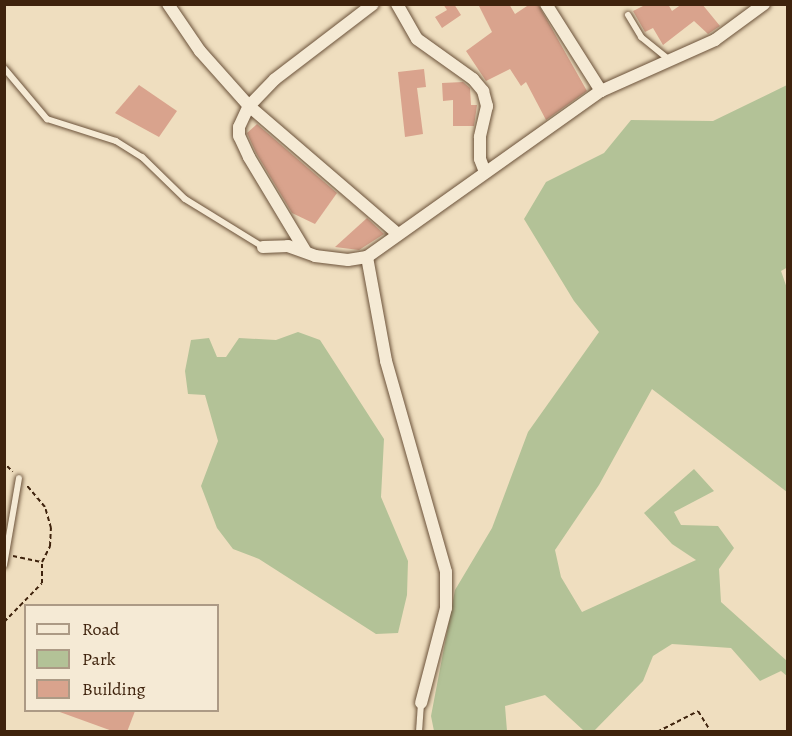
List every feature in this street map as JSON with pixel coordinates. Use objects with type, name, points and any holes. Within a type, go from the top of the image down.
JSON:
[{"type":"street","points":[[168,4],[200,51],[249,106],[398,234]]},
{"type":"street","points":[[306,252],[239,136],[249,106],[275,79],[374,4]]},
{"type":"street","points":[[397,4],[417,39],[473,79],[483,91],[487,106],[480,137],[480,159],[485,172]]},
{"type":"street","points":[[546,4],[601,91]]},
{"type":"street","points":[[263,247],[288,246],[348,260],[367,257],[601,91],[715,40],[764,4]]},
{"type":"street","points":[[367,257],[386,361],[446,572],[446,608],[421,703]]},
{"type":"lane","points":[[628,15],[641,37],[669,60]]},
{"type":"lane","points":[[4,68],[47,119],[116,141],[142,157],[185,199],[263,247]]},
{"type":"lane","points":[[4,565],[9,555],[19,478]]},
{"type":"lane","points":[[419,732],[421,703]]},
{"type":"path","points":[[4,444],[5,467],[19,478],[45,507],[51,528],[50,546],[42,562],[42,583],[4,622]]},
{"type":"path","points":[[9,555],[42,562]]},
{"type":"path","points":[[657,732],[698,711],[711,732]]},
{"type":"green space","points":[[787,85],[788,267],[781,271],[788,291],[787,492],[652,389],[599,485],[555,550],[561,577],[582,612],[696,560],[672,544],[644,513],[694,469],[714,491],[674,512],[681,525],[718,526],[734,548],[719,569],[721,602],[787,661],[787,676],[781,671],[760,681],[731,648],[672,644],[653,656],[643,681],[594,731],[583,730],[545,695],[505,706],[507,731],[434,731],[431,716],[455,590],[492,528],[528,432],[599,332],[574,301],[524,219],[546,182],[604,153],[631,120],[713,121]]},
{"type":"green space","points":[[298,332],[320,340],[384,439],[381,497],[408,561],[407,595],[398,633],[376,634],[259,559],[233,549],[217,528],[201,486],[218,441],[205,395],[188,394],[185,371],[191,340],[209,338],[217,357],[226,357],[239,338],[276,340]]},
{"type":"building","points":[[443,4],[454,4],[461,15],[442,28],[435,17],[447,10]]},
{"type":"building","points":[[478,4],[509,4],[515,14],[530,4],[538,4],[587,91],[546,120],[526,82],[521,86],[510,69],[486,81],[466,51],[492,32]]},
{"type":"building","points":[[647,4],[668,4],[672,11],[682,4],[702,4],[720,26],[708,34],[694,21],[663,45],[653,28],[645,32],[633,11]]},
{"type":"building","points":[[424,69],[426,87],[417,88],[423,134],[405,137],[398,72]]},
{"type":"building","points":[[463,82],[470,88],[471,105],[477,105],[474,126],[453,126],[453,100],[443,101],[442,83]]},
{"type":"building","points":[[139,85],[177,111],[159,137],[115,113]]},
{"type":"building","points":[[257,124],[337,193],[315,224],[292,213],[256,153],[247,133]]},
{"type":"building","points":[[367,218],[384,234],[359,250],[335,247]]},
{"type":"building","points":[[60,712],[135,712],[127,732],[115,732]]}]
